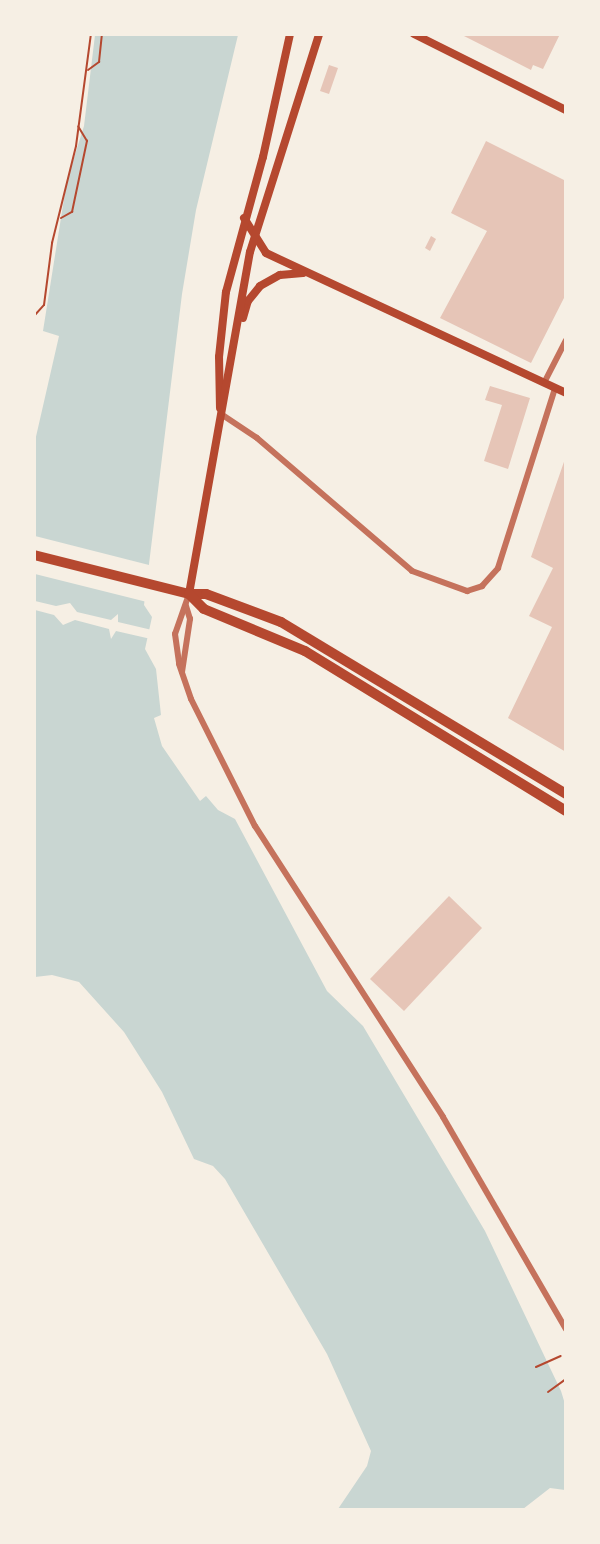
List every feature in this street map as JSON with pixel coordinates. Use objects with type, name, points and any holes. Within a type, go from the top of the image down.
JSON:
[{"type":"highway","points":[[34,555],[189,594],[206,594],[281,622],[566,794]]},
{"type":"highway","points":[[189,594],[204,609],[305,651],[566,811]]},
{"type":"main road","points":[[221,414],[221,328],[244,218],[263,157],[290,34]]},
{"type":"main road","points":[[189,594],[254,238],[319,34]]},
{"type":"main road","points":[[414,34],[566,110]]},
{"type":"main road","points":[[244,218],[260,250],[304,273],[566,393]]},
{"type":"main road","points":[[236,341],[255,290],[280,275],[304,273]]},
{"type":"street","points":[[544,383],[566,340]]},
{"type":"street","points":[[221,414],[257,438],[412,571],[466,591],[482,586],[498,568],[555,388]]},
{"type":"street","points":[[189,594],[175,634],[182,676],[270,853],[442,1117],[566,1329]]},
{"type":"street","points":[[182,676],[190,619],[186,606]]},
{"type":"path","points":[[34,316],[44,305],[52,243],[61,218],[78,126],[79,105],[88,70],[91,34]]},
{"type":"path","points":[[88,70],[99,62],[102,34]]},
{"type":"path","points":[[61,218],[72,212],[87,141],[78,126]]},
{"type":"path","points":[[536,1367],[561,1356]]},
{"type":"path","points":[[548,1392],[566,1379]]},
{"type":"shaded area","points":[[95,35],[238,35],[196,210],[182,294],[144,605],[152,617],[145,649],[156,669],[161,715],[154,718],[162,746],[200,801],[206,796],[218,810],[235,819],[327,991],[363,1026],[485,1231],[561,1391],[565,1404],[565,1490],[550,1488],[523,1509],[338,1509],[367,1466],[371,1451],[327,1354],[225,1179],[213,1166],[194,1159],[162,1092],[124,1032],[79,982],[52,975],[35,977],[35,441],[59,336],[43,331],[67,180],[84,126]]},
{"type":"pier","points":[[35,536],[153,566],[147,602],[35,574]]},
{"type":"pier","points":[[35,601],[56,606],[70,603],[77,612],[111,620],[118,614],[118,622],[152,630],[151,639],[116,631],[111,639],[109,629],[75,620],[63,625],[54,615],[35,610]]},
{"type":"building","points":[[460,34],[560,34],[543,69],[533,65],[531,70]]},
{"type":"building","points":[[329,65],[338,68],[329,94],[320,91]]},
{"type":"building","points":[[486,141],[566,181],[566,294],[531,363],[440,318],[487,231],[451,213]]},
{"type":"building","points":[[431,236],[436,239],[430,251],[425,248]]},
{"type":"building","points":[[490,386],[530,398],[508,469],[484,461],[502,405],[485,400]]},
{"type":"building","points":[[566,456],[566,752],[508,718],[552,627],[529,616],[553,568],[531,557]]},
{"type":"building","points":[[449,896],[482,928],[404,1011],[370,979]]}]
